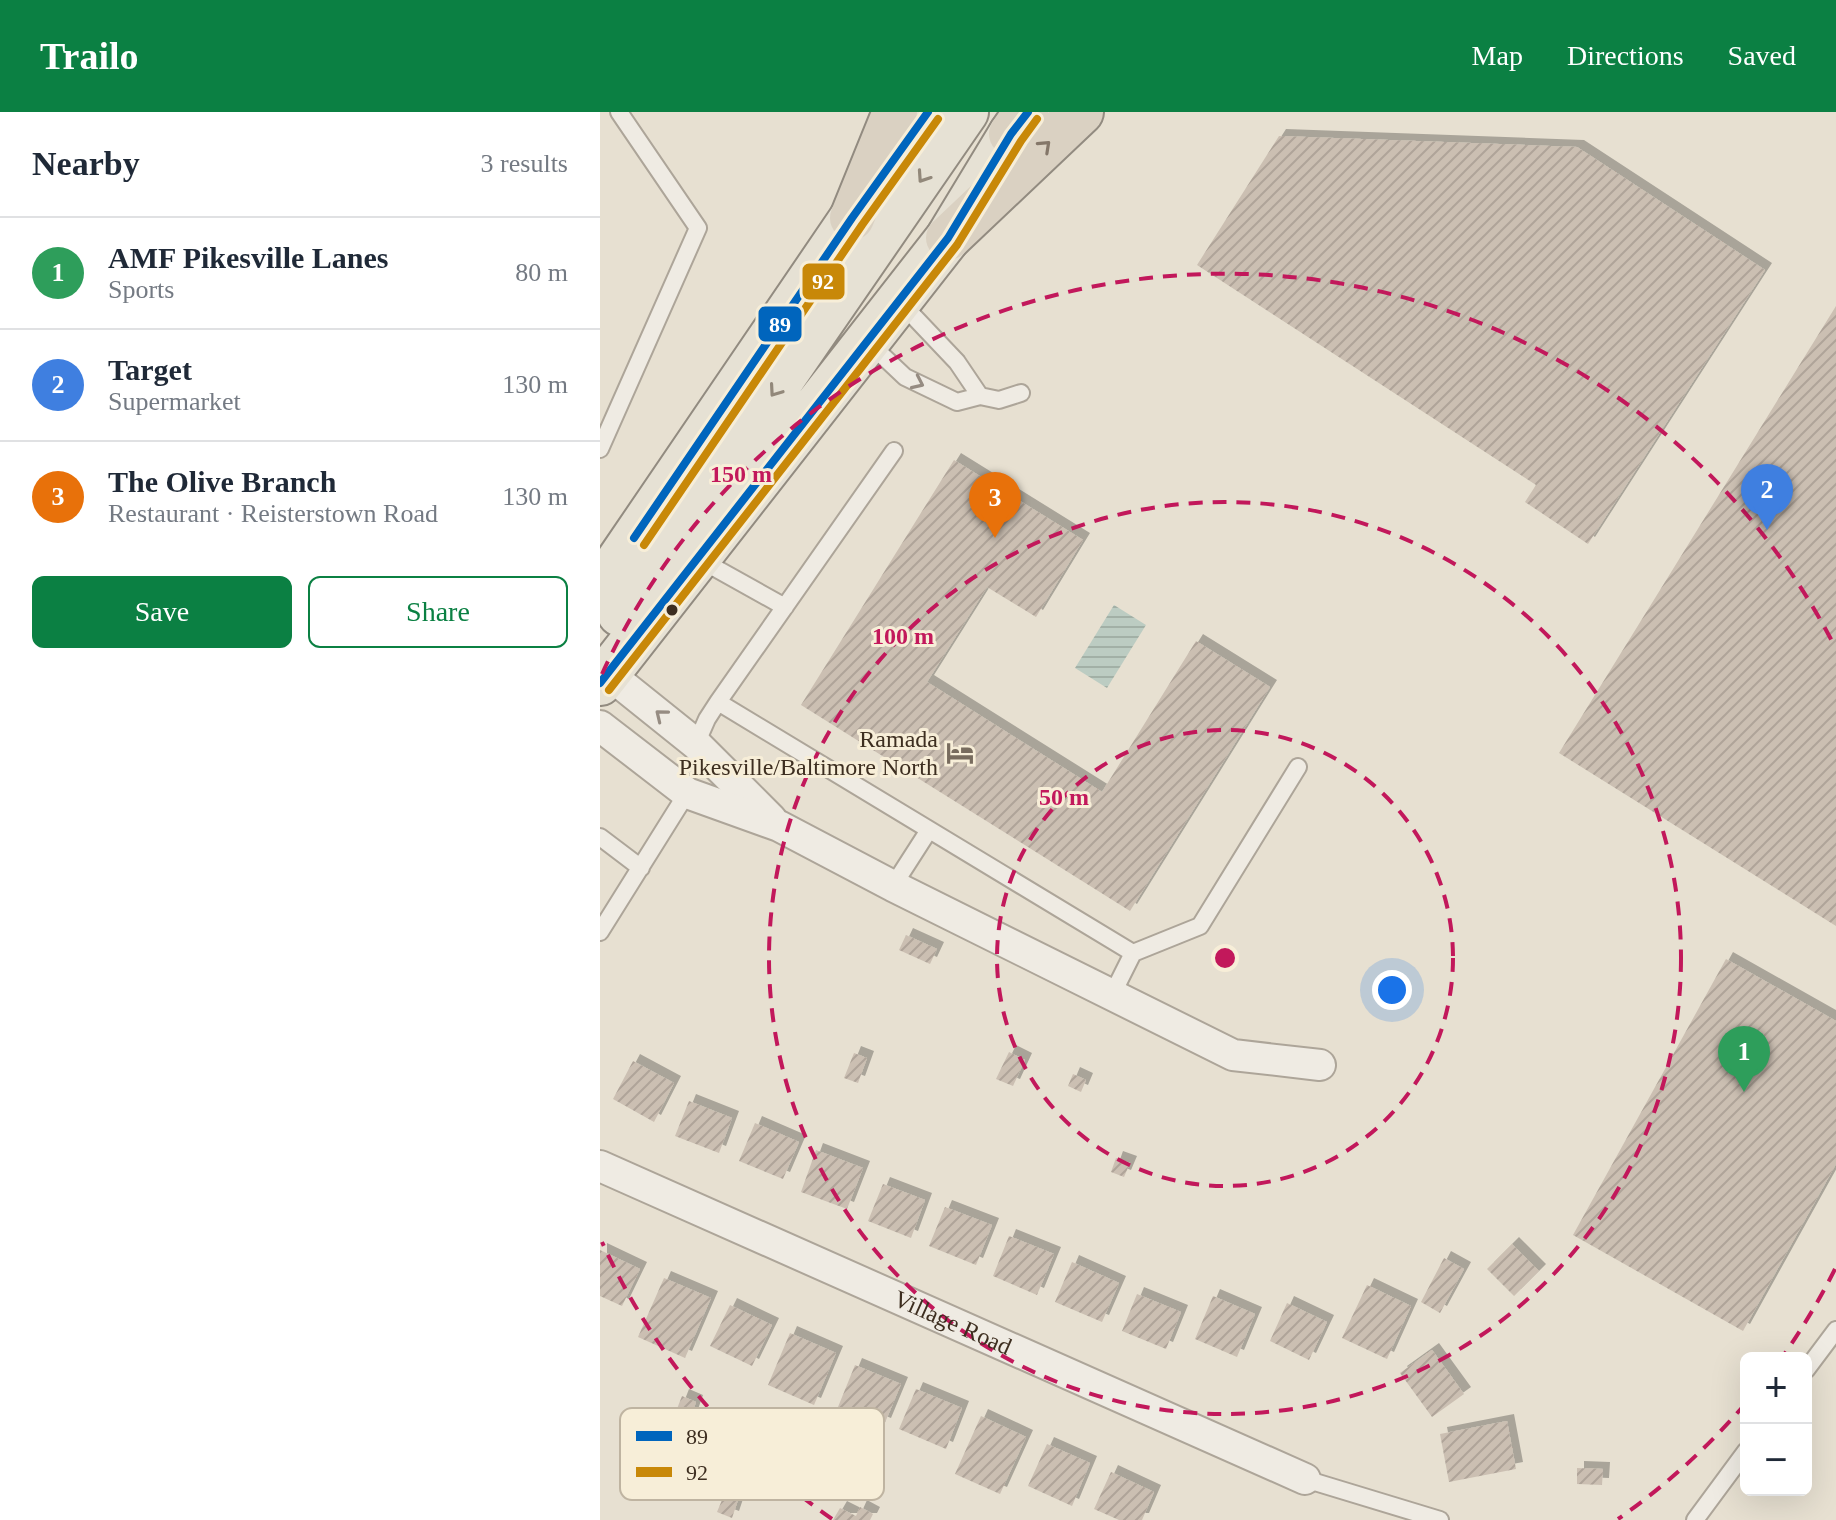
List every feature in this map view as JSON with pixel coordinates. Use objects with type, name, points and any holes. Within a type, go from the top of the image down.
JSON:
[{"type":"highway","points":[[852,218],[895,112]]},
{"type":"highway","points":[[948,238],[1081,112]]},
{"type":"main road","points":[[600,588],[852,218],[928,112]]},
{"type":"main road","points":[[602,666],[966,112]]},
{"type":"main road","points":[[602,666],[698,558],[948,238],[1022,119]]},
{"type":"street","points":[[602,666],[696,744],[779,826]]},
{"type":"street","points":[[600,726],[687,793],[779,826],[1233,1055],[1320,1065]]},
{"type":"street","name":"Village Road","points":[[600,1166],[1305,1479]]},
{"type":"lane","points":[[601,442],[698,228],[619,112]]},
{"type":"lane","points":[[899,300],[957,362],[980,396]]},
{"type":"lane","points":[[867,341],[905,377],[957,402],[980,396],[999,400],[1021,393]]},
{"type":"lane","points":[[696,744],[718,702],[894,451]]},
{"type":"lane","points":[[698,558],[785,607]]},
{"type":"lane","points":[[718,702],[1133,953]]},
{"type":"lane","points":[[1112,995],[1133,953],[1200,926],[1298,767]]},
{"type":"lane","points":[[600,932],[687,793]]},
{"type":"lane","points":[[893,886],[929,830]]},
{"type":"lane","points":[[600,837],[641,868]]},
{"type":"lane","points":[[1812,1362],[1836,1330]]},
{"type":"lane","points":[[1695,1520],[1740,1459]]},
{"type":"lane","points":[[1305,1479],[1440,1520]]},
{"type":"shaded area","points":[[1114,605],[1146,625],[1107,688],[1075,668]]},
{"type":"building","points":[[1279,136],[1577,147],[1765,270],[1588,544],[1525,502],[1536,485],[1197,265]]},
{"type":"building","points":[[1836,306],[1836,926],[1559,753]]},
{"type":"building","name":"Ramada Pikesville/Baltimore North","points":[[954,460],[1083,540],[1036,617],[987,587],[927,682],[1102,792],[1196,641],[1270,687],[1130,911],[801,705]]},
{"type":"building","points":[[906,935],[937,949],[930,964],[899,950]]},
{"type":"building","points":[[1726,959],[1836,1021],[1836,1164],[1743,1331],[1573,1235]]},
{"type":"building","points":[[1009,1052],[1025,1060],[1013,1086],[996,1079]]},
{"type":"building","points":[[854,1053],[867,1058],[858,1083],[844,1078]]},
{"type":"building","points":[[633,1061],[674,1083],[654,1122],[613,1099]]},
{"type":"building","points":[[1073,1074],[1086,1080],[1081,1092],[1068,1086]]},
{"type":"building","points":[[689,1101],[732,1118],[719,1153],[675,1136]]},
{"type":"building","points":[[755,1123],[799,1142],[783,1179],[739,1161]]},
{"type":"building","points":[[816,1150],[863,1168],[847,1209],[801,1192]]},
{"type":"building","points":[[1116,1158],[1130,1163],[1124,1177],[1111,1172]]},
{"type":"building","points":[[883,1184],[925,1200],[911,1238],[868,1221]]},
{"type":"building","points":[[945,1207],[992,1225],[976,1265],[929,1246]]},
{"type":"building","points":[[1009,1236],[1054,1254],[1037,1295],[993,1276]]},
{"type":"building","points":[[1512,1244],[1539,1271],[1514,1296],[1487,1269]]},
{"type":"building","points":[[600,1250],[640,1269],[622,1306],[600,1296]]},
{"type":"building","points":[[1444,1258],[1464,1269],[1440,1313],[1421,1302]]},
{"type":"building","points":[[1072,1262],[1119,1283],[1102,1322],[1055,1302]]},
{"type":"building","points":[[664,1278],[711,1298],[685,1358],[638,1337]]},
{"type":"building","points":[[1367,1285],[1411,1306],[1387,1359],[1342,1338]]},
{"type":"building","points":[[1137,1294],[1181,1312],[1166,1349],[1122,1331]]},
{"type":"building","points":[[1213,1296],[1255,1314],[1237,1357],[1195,1339]]},
{"type":"building","points":[[1287,1303],[1327,1322],[1309,1360],[1270,1341]]},
{"type":"building","points":[[730,1305],[772,1325],[752,1366],[710,1346]]},
{"type":"building","points":[[790,1333],[836,1353],[814,1405],[768,1385]]},
{"type":"building","points":[[1432,1350],[1464,1394],[1432,1417],[1400,1373]]},
{"type":"building","points":[[855,1365],[901,1384],[884,1425],[884,1408],[838,1407]]},
{"type":"building","points":[[916,1389],[962,1408],[946,1449],[899,1429]]},
{"type":"building","points":[[682,1396],[696,1402],[694,1408],[677,1408]]},
{"type":"building","points":[[981,1416],[1026,1437],[1000,1494],[955,1474]]},
{"type":"building","points":[[1507,1421],[1516,1469],[1449,1482],[1440,1434]]},
{"type":"building","points":[[1047,1444],[1090,1463],[1072,1506],[1028,1486]]},
{"type":"building","points":[[1577,1468],[1603,1469],[1602,1485],[1577,1484]]},
{"type":"building","points":[[1111,1472],[1154,1492],[1142,1520],[1119,1520],[1094,1509]]},
{"type":"building","points":[[722,1500],[738,1500],[732,1518],[717,1512]]},
{"type":"building","points":[[860,1507],[873,1514],[870,1520],[833,1520],[840,1508],[856,1516]]},
{"type":"transit line","name":"89","points":[[634,538],[928,112]]},
{"type":"transit line","name":"89","points":[[600,683],[948,238],[1011,134],[1028,112]]},
{"type":"transit line","name":"92","points":[[644,545],[938,119]]},
{"type":"transit line","name":"92","points":[[609,690],[957,245],[1037,119]]},
{"type":"place","name":"Target","points":[[1767,530]]},
{"type":"place","name":"The Olive Branch","points":[[995,538]]},
{"type":"place","name":"Ramada Pikesville/Baltimore North","points":[[960,753]]},
{"type":"place","name":"AMF Pikesville Lanes","points":[[1744,1092]]}]
